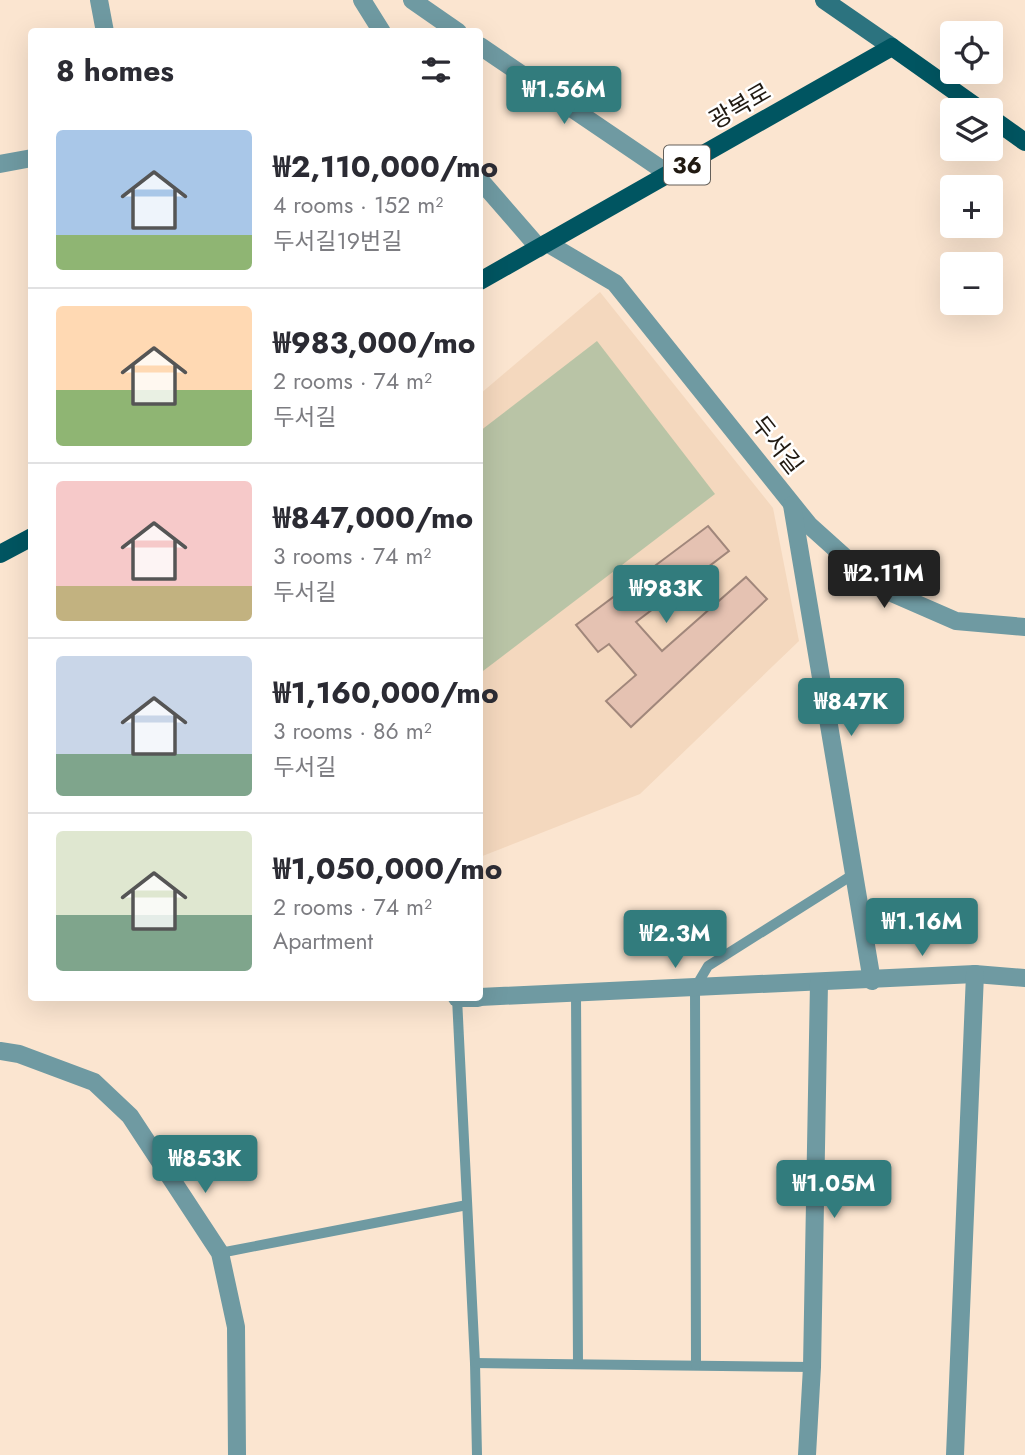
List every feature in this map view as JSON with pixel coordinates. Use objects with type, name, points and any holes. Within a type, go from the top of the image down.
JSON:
[{"type":"main road","points":[[892,47],[964,98]]},
{"type":"main road","name":"광복로","points":[[483,279],[892,47]]},
{"type":"main road","points":[[1003,126],[1025,142]]},
{"type":"main road","points":[[0,555],[28,539]]},
{"type":"street","points":[[99,0],[104,28]]},
{"type":"street","points":[[362,0],[380,28]]},
{"type":"street","points":[[412,0],[452,28]]},
{"type":"street","points":[[824,0],[892,47]]},
{"type":"street","points":[[483,48],[670,175]]},
{"type":"street","points":[[0,164],[28,159]]},
{"type":"street","points":[[483,183],[543,245]]},
{"type":"street","name":"두서길","points":[[543,245],[615,283],[791,502],[872,981]]},
{"type":"street","points":[[791,502],[809,525],[878,587],[956,621],[1025,627]]},
{"type":"street","points":[[955,1455],[975,974]]},
{"type":"street","points":[[483,998],[975,974],[1025,978]]},
{"type":"street","points":[[807,1455],[812,1367],[819,983]]},
{"type":"street","points":[[0,1051],[19,1054],[94,1082],[130,1116],[220,1253],[236,1327],[237,1455]]},
{"type":"lane","points":[[696,1366],[695,988],[708,967],[854,874]]},
{"type":"lane","points":[[576,993],[578,1364]]},
{"type":"lane","points":[[457,1001],[477,1455]]},
{"type":"lane","points":[[220,1253],[467,1205]]},
{"type":"lane","points":[[475,1363],[812,1367]]},
{"type":"shaded area","points":[[600,292],[773,508],[799,641],[640,794],[483,856],[483,391]]},
{"type":"green space","points":[[597,341],[715,494],[483,671],[483,429]]},
{"type":"building","points":[[708,526],[729,551],[636,622],[662,651],[746,577],[767,599],[631,727],[606,701],[636,675],[609,644],[598,652],[576,625]]}]
